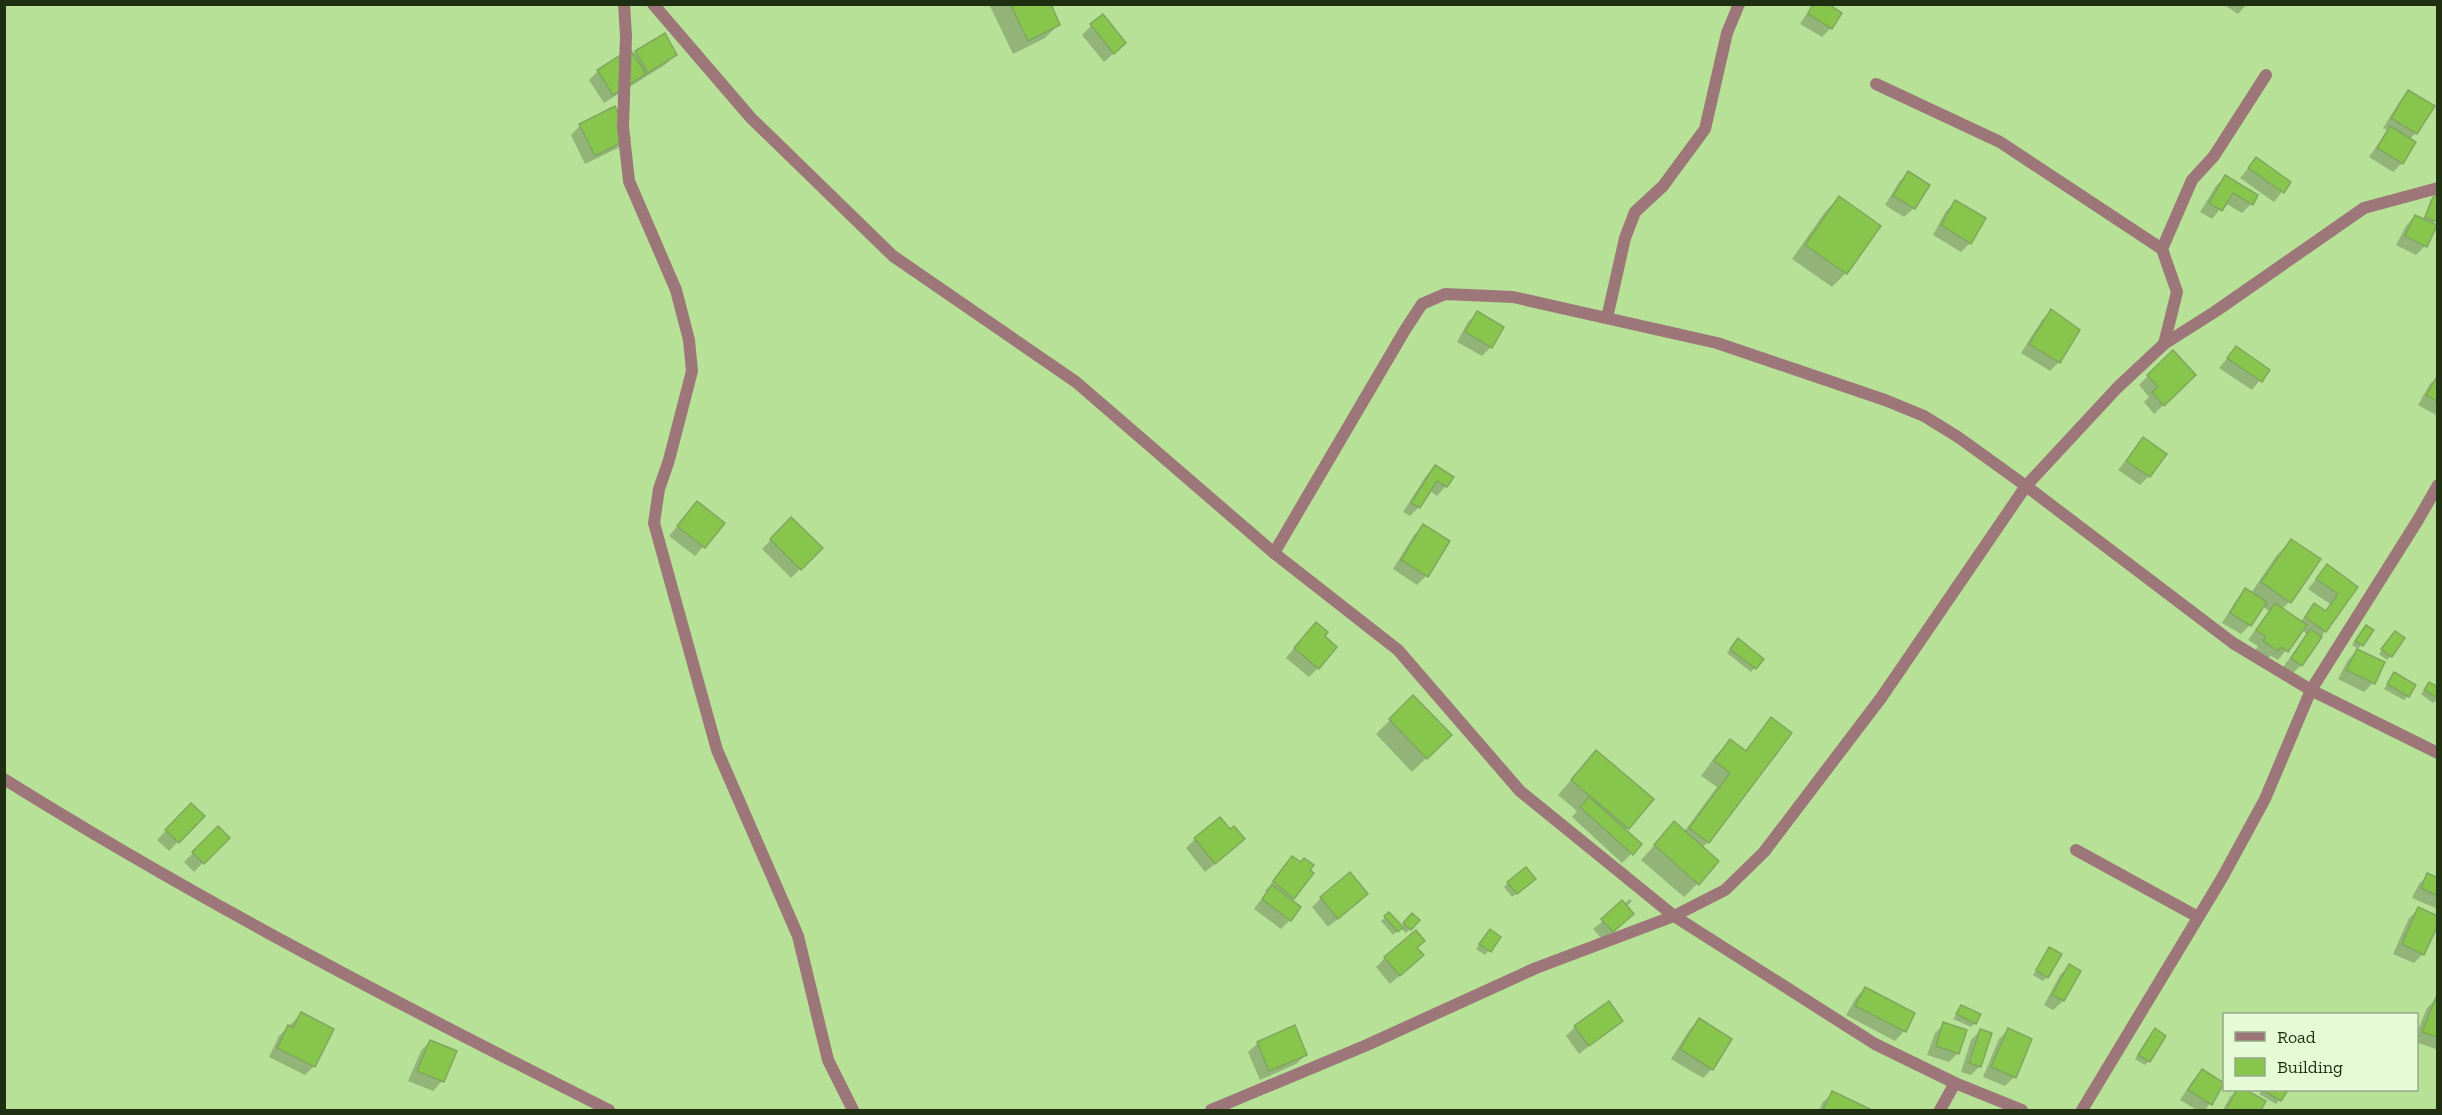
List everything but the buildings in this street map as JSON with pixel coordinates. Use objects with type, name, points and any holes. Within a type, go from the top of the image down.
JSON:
[{"type":"street","points":[[624,4],[626,36],[623,128],[629,181],[676,290],[689,340],[692,371],[669,460],[659,489],[654,523],[717,750],[798,936],[828,1060],[853,1110]]},
{"type":"street","points":[[652,4],[752,118],[893,256],[1076,382],[1274,553],[1398,650],[1520,791],[1674,916],[1875,1044],[1955,1083],[2022,1110]]},
{"type":"street","points":[[1607,318],[1625,238],[1635,212],[1662,186],[1705,129],[1727,33],[1739,4]]},
{"type":"street","points":[[2162,249],[2192,180],[2214,156],[2266,75]]},
{"type":"street","points":[[1876,84],[2000,142],[2162,249],[2177,292],[2164,344]]},
{"type":"street","points":[[1211,1110],[1367,1045],[1536,968],[1674,916],[1725,890],[1764,852],[1881,698],[2026,486],[2117,388],[2164,344],[2216,311],[2364,208],[2438,188]]},
{"type":"street","points":[[1274,553],[1422,304],[1445,294],[1513,297],[1717,343],[1885,400],[1924,416],[1958,437],[2026,486],[2233,643],[2311,690],[2438,753]]},
{"type":"street","points":[[2082,1110],[2198,917],[2265,799],[2311,690],[2438,485]]},
{"type":"street","points":[[4,779],[95,836],[431,1021],[609,1110]]},
{"type":"street","points":[[2076,850],[2198,917]]},
{"type":"street","points":[[1940,1110],[1955,1083]]}]
